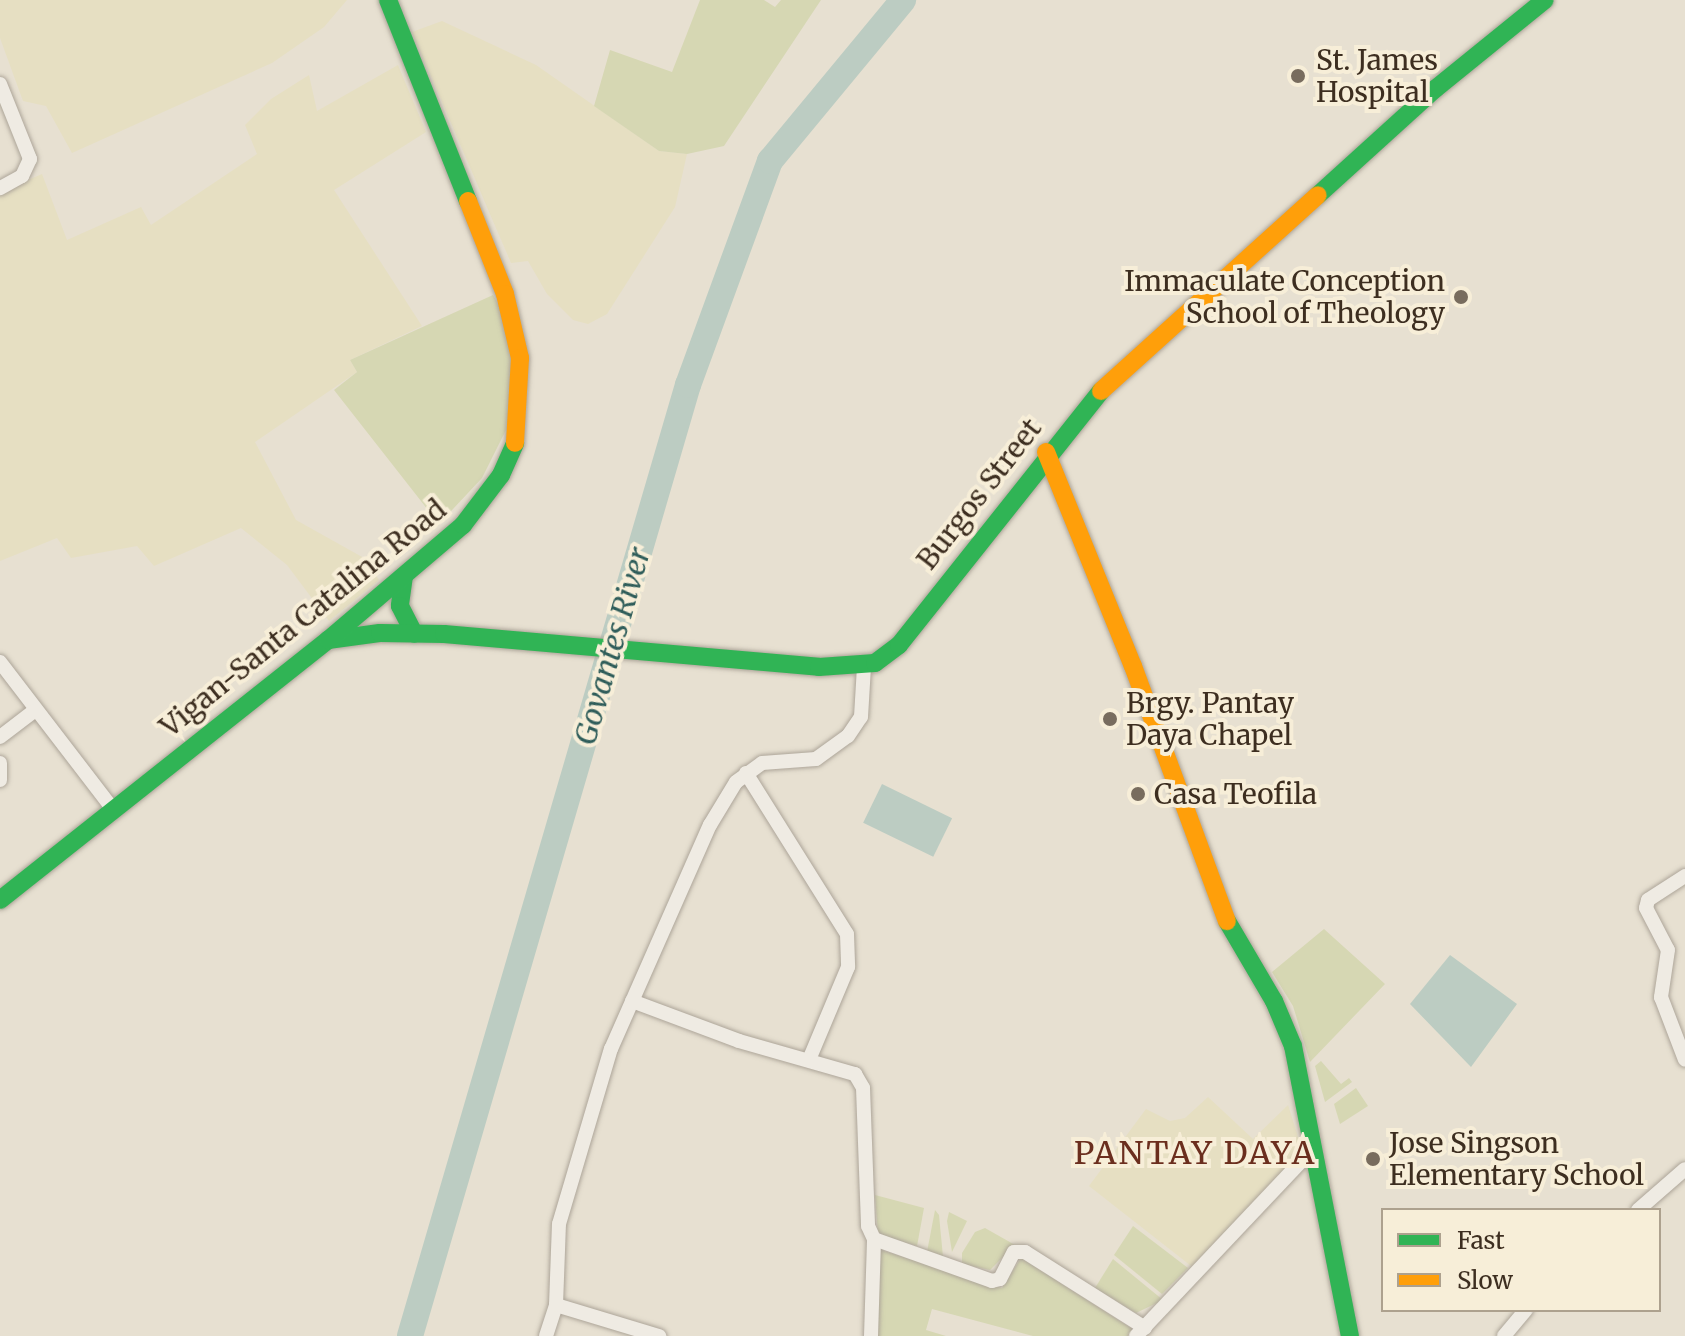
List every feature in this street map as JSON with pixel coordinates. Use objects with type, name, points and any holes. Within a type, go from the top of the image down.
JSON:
[{"type":"main road","name":"Vigan-Santa Catalina Road","points":[[0,900],[328,640],[463,525],[501,475],[516,442],[520,358],[505,294],[388,0]]},
{"type":"main road","name":"Burgos Street","points":[[864,666],[899,645],[1046,452],[1131,361],[1435,89],[1545,0]]},
{"type":"main road","points":[[1046,452],[1133,666],[1222,912],[1286,1025],[1350,1336]]},
{"type":"main road","points":[[404,576],[400,606],[414,634]]},
{"type":"main road","points":[[328,640],[414,634],[864,666]]},
{"type":"street","points":[[0,84],[30,159],[22,176],[0,188]]},
{"type":"street","points":[[0,662],[34,711],[113,809]]},
{"type":"street","points":[[546,1336],[556,1305],[559,1224],[611,1049],[716,813],[746,773],[771,760],[816,759],[837,746],[861,717],[864,666]]},
{"type":"street","points":[[0,737],[34,711]]},
{"type":"street","points":[[0,763],[0,780]]},
{"type":"street","points":[[746,773],[847,934],[848,967],[809,1060]]},
{"type":"street","points":[[1685,876],[1648,900],[1646,908],[1668,950],[1661,997],[1685,1060]]},
{"type":"street","points":[[632,1001],[739,1041],[845,1069],[861,1082],[868,1226],[874,1239],[871,1336]]},
{"type":"street","points":[[874,1239],[992,1281],[1000,1279],[1014,1252],[1025,1252],[1140,1332],[1312,1150]]},
{"type":"street","points":[[1640,1208],[1685,1169]]},
{"type":"street","points":[[556,1305],[659,1336]]},
{"type":"street","points":[[1504,1336],[1524,1312]]},
{"type":"shaded area","points":[[0,0],[347,0],[324,27],[272,63],[72,153],[46,106],[23,101],[0,38]]},
{"type":"shaded area","points":[[442,21],[536,65],[659,151],[687,154],[675,207],[607,314],[588,324],[573,320],[547,294],[528,261],[511,263],[412,32]]},
{"type":"shaded area","points":[[398,65],[426,132],[334,190],[422,326],[350,360],[357,372],[255,442],[296,520],[364,558],[379,580],[329,621],[287,565],[241,528],[154,566],[137,546],[71,558],[57,538],[0,561],[0,192],[42,174],[67,240],[141,207],[151,225],[257,154],[245,125],[271,99],[309,75],[317,111]]},
{"type":"shaded area","points":[[882,784],[952,818],[933,857],[863,823]]},
{"type":"shaded area","points":[[1450,955],[1517,1004],[1471,1067],[1410,1004]]},
{"type":"shaded area","points":[[1208,1097],[1253,1139],[1288,1105],[1300,1143],[1295,1159],[1195,1269],[1089,1186],[1146,1109],[1170,1121],[1185,1118]]},
{"type":"green space","points":[[700,0],[764,0],[775,7],[781,0],[821,0],[724,146],[687,154],[659,151],[594,106],[610,50],[672,72]]},
{"type":"green space","points":[[493,295],[503,313],[511,352],[509,424],[482,478],[439,524],[334,390],[357,372],[350,360]]},
{"type":"green space","points":[[1324,929],[1385,984],[1310,1062],[1293,1006],[1272,972]]},
{"type":"green space","points":[[1321,1061],[1341,1084],[1349,1078],[1352,1082],[1325,1102],[1315,1066]]},
{"type":"green space","points":[[1356,1088],[1368,1106],[1340,1124],[1334,1104]]},
{"type":"green space","points":[[875,1195],[924,1208],[917,1246],[878,1234]]},
{"type":"green space","points":[[935,1210],[939,1215],[943,1257],[927,1252]]},
{"type":"green space","points":[[949,1212],[967,1221],[952,1252],[947,1221]]},
{"type":"green space","points":[[1133,1226],[1188,1268],[1162,1294],[1114,1255]]},
{"type":"green space","points":[[985,1228],[1015,1245],[990,1270],[962,1264],[962,1253],[975,1232]]},
{"type":"green space","points":[[881,1250],[1002,1288],[1021,1258],[1134,1330],[1128,1336],[1033,1336],[932,1309],[926,1330],[946,1336],[876,1336]]},
{"type":"green space","points":[[1113,1259],[1163,1300],[1136,1313],[1095,1288]]},
{"type":"waterway","name":"Govantes River","points":[[410,1336],[688,385],[770,161],[903,0]]},
{"type":"traffic: fast","points":[[388,0],[468,201]]},
{"type":"traffic: fast","points":[[1318,195],[1435,89],[1545,0]]},
{"type":"traffic: fast","points":[[328,640],[380,633],[444,634],[819,667],[875,663],[899,645],[1101,391]]},
{"type":"traffic: fast","points":[[0,900],[328,640],[463,525],[501,475],[515,443]]},
{"type":"traffic: fast","points":[[404,576],[400,606],[414,634]]},
{"type":"traffic: fast","points":[[1227,921],[1274,1001],[1293,1046],[1350,1336]]},
{"type":"traffic: slow","points":[[1101,391],[1318,195]]},
{"type":"traffic: slow","points":[[468,201],[505,294],[520,358],[515,443]]},
{"type":"traffic: slow","points":[[1046,452],[1133,666],[1227,921]]},
{"type":"place","name":"St. James Hospital","points":[[1298,76]]},
{"type":"place","name":"Immaculate Conception School of Theology","points":[[1461,297]]},
{"type":"place","name":"Brgy. Pantay Daya Chapel","points":[[1110,719]]},
{"type":"place","name":"Casa Teofila","points":[[1138,794]]},
{"type":"place","name":"Jose Singson Elementary School","points":[[1373,1159]]},
{"type":"district","name":"PANTAY DAYA","points":[[1195,1153]]}]
